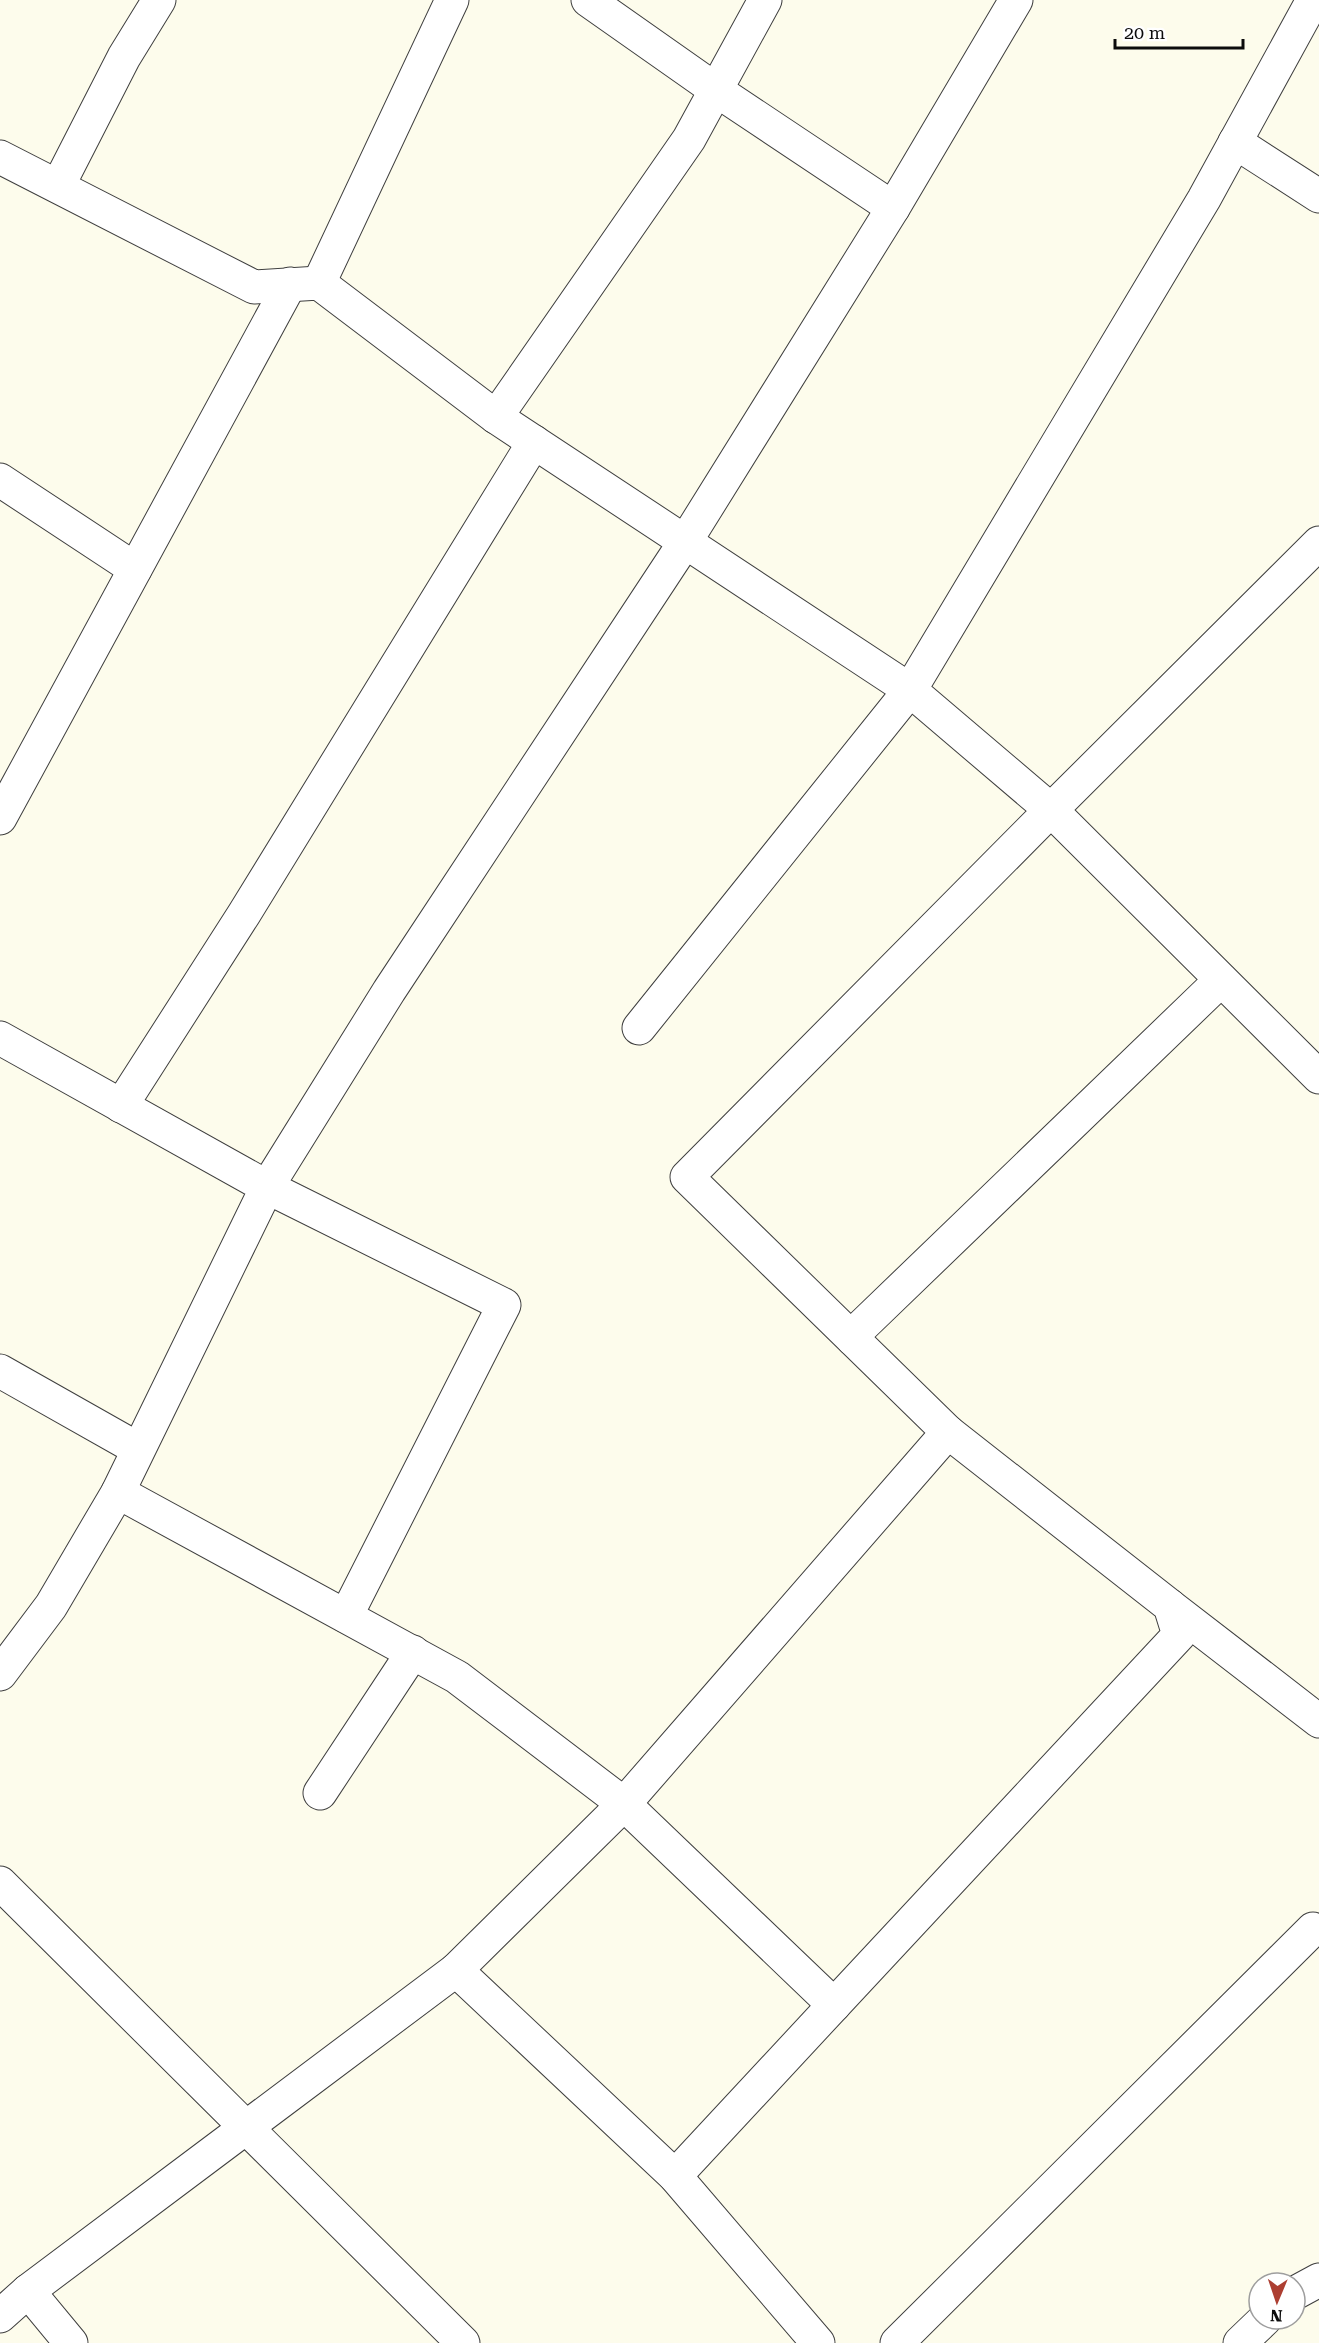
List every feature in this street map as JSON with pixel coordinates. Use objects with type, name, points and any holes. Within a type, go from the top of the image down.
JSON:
[{"type":"street","points":[[58,186],[123,57],[159,0]]},
{"type":"street","points":[[0,818],[135,569],[304,284],[452,0]]},
{"type":"street","points":[[588,0],[716,90],[893,208]]},
{"type":"street","points":[[496,417],[689,139],[765,0]]},
{"type":"street","points":[[0,1674],[51,1606],[118,1492],[267,1187],[388,991],[685,542],[893,208],[1017,0]]},
{"type":"street","points":[[639,1028],[910,690],[1204,199],[1313,0]]},
{"type":"street","points":[[1235,142],[1319,196]]},
{"type":"street","points":[[0,157],[254,287],[304,284],[496,417],[910,690],[1051,810],[1319,1077]]},
{"type":"street","points":[[121,1106],[244,914],[534,442]]},
{"type":"street","points":[[0,480],[135,569]]},
{"type":"street","points":[[1319,543],[687,1177],[948,1432],[1319,1721]]},
{"type":"street","points":[[853,1339],[860,1328],[1221,980]]},
{"type":"street","points":[[0,1038],[267,1187],[504,1305],[346,1616]]},
{"type":"street","points":[[0,1371],[138,1449]]},
{"type":"street","points":[[0,2316],[28,2291],[456,1970],[624,1804],[948,1432]]},
{"type":"street","points":[[118,1492],[457,1677],[624,1804],[834,2005]]},
{"type":"street","points":[[675,2176],[1179,1635],[1170,1606]]},
{"type":"street","points":[[320,1793],[413,1652]]},
{"type":"street","points":[[0,1883],[464,2343]]},
{"type":"street","points":[[897,2343],[1313,1929]]},
{"type":"street","points":[[456,1970],[675,2176],[818,2343]]},
{"type":"street","points":[[28,2291],[71,2343]]},
{"type":"street","points":[[1240,2343],[1252,2331]]}]
